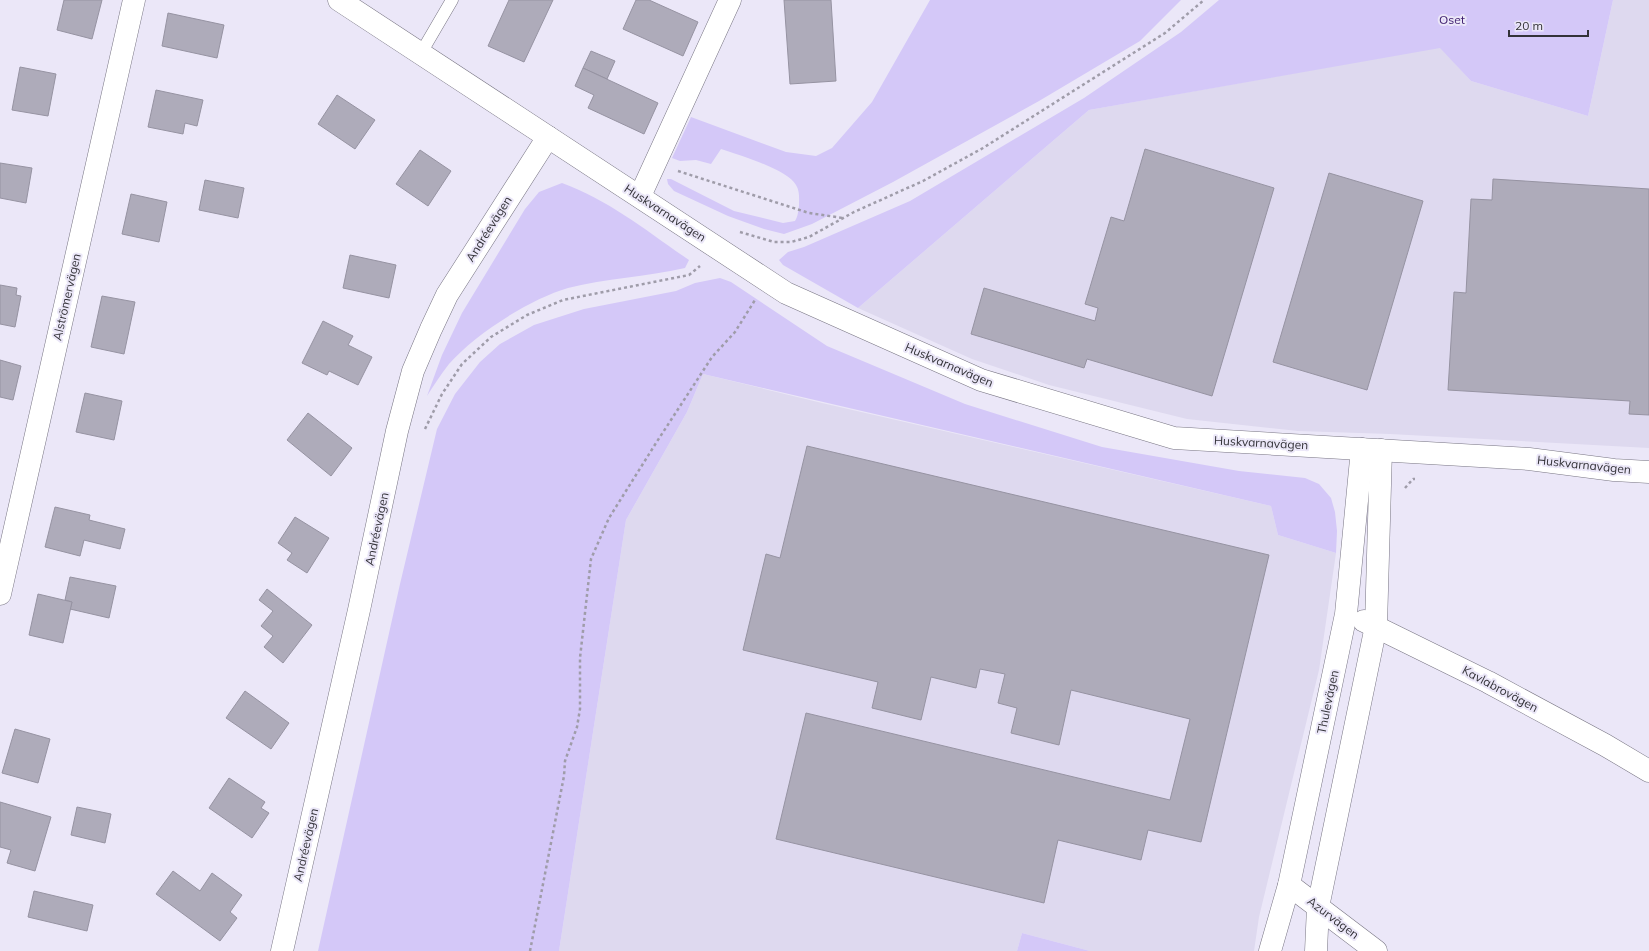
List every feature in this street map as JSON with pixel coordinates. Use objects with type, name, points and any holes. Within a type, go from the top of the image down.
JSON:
[{"type":"street","name":"Alströmervägen","points":[[0,594],[134,0]]},
{"type":"street","name":"Huskvarnavägen","points":[[339,0],[786,293],[981,380],[1174,438],[1529,459],[1614,470],[1649,472]]},
{"type":"street","points":[[640,196],[730,0]]},
{"type":"street","name":"Andréevägen","points":[[282,951],[359,610],[397,431],[414,371],[447,295],[548,137]]},
{"type":"street","points":[[1316,951],[1318,907],[1376,626],[1372,450]]},
{"type":"street","name":"Thulevägen","points":[[1270,951],[1289,885],[1346,614],[1372,450]]},
{"type":"street","name":"Kavlabrovägen","points":[[1346,614],[1376,626],[1488,682],[1606,745],[1649,772]]},
{"type":"street","name":"Azurvägen","points":[[1289,885],[1376,951]]},
{"type":"lane","points":[[420,53],[452,0]]},
{"type":"path","points":[[424,431],[442,394],[462,364],[491,337],[527,315],[563,300],[689,275],[703,264],[726,233],[733,230],[774,242],[791,242],[809,237],[844,218],[923,181],[983,148],[1165,33],[1204,0]]},
{"type":"path","points":[[655,164],[809,213],[844,218]]},
{"type":"path","points":[[530,951],[564,776],[565,761],[577,727],[580,709],[580,658],[591,559],[609,518],[656,443],[712,357],[735,332],[768,281]]},
{"type":"shaded area","points":[[1613,0],[1649,0],[1649,448],[1390,434],[1298,431],[1187,419],[1049,385],[972,359],[858,308],[1089,110],[1440,47],[1471,81],[1588,116]]},
{"type":"shaded area","points":[[703,374],[822,403],[1271,506],[1278,535],[1336,553],[1319,670],[1259,917],[1254,951],[1090,951],[1022,933],[1017,951],[559,951],[626,520],[687,412]]},
{"type":"green space","points":[[930,0],[1181,0],[1140,41],[1039,101],[893,182],[812,224],[784,234],[764,229],[728,216],[674,191],[668,184],[667,179],[671,179],[734,211],[783,223],[795,221],[799,206],[798,190],[791,179],[783,173],[721,149],[711,164],[696,160],[680,161],[672,158],[691,117],[786,152],[816,156],[832,148],[872,102]]},
{"type":"green space","name":"Oset","points":[[1219,0],[1613,0],[1588,116],[1471,81],[1440,48],[1089,110],[858,308],[783,265],[779,260],[788,252],[804,247],[910,201],[1084,98],[1181,32]]},
{"type":"green space","points":[[562,183],[596,198],[643,228],[689,260],[685,268],[568,288],[537,300],[504,319],[473,341],[449,364],[427,396],[442,355],[462,313],[525,209],[539,192]]},
{"type":"green space","points":[[720,278],[731,282],[827,346],[965,404],[1102,447],[1239,471],[1305,478],[1319,484],[1331,498],[1335,512],[1337,531],[1336,553],[1278,535],[1271,506],[703,374],[687,412],[626,520],[559,951],[318,951],[400,584],[437,429],[455,394],[480,362],[500,344],[534,325],[584,309],[676,291],[695,283]]},
{"type":"green space","points":[[1022,933],[1090,951],[1017,951]]},
{"type":"building","points":[[64,0],[102,0],[92,39],[57,30]]},
{"type":"building","points":[[509,0],[553,0],[524,62],[488,46]]},
{"type":"building","points":[[636,0],[649,0],[698,22],[683,56],[623,29]]},
{"type":"building","points":[[784,0],[831,0],[836,81],[790,84]]},
{"type":"building","points":[[168,13],[224,25],[217,58],[162,46]]},
{"type":"building","points":[[591,51],[615,61],[607,79],[583,68]]},
{"type":"building","points":[[20,67],[56,74],[48,116],[12,110]]},
{"type":"building","points":[[583,68],[658,103],[644,134],[588,108],[594,95],[575,86]]},
{"type":"building","points":[[156,90],[203,100],[197,126],[185,123],[183,134],[148,127]]},
{"type":"building","points":[[337,95],[375,120],[355,149],[318,124]]},
{"type":"building","points":[[1145,149],[1274,188],[1212,396],[1087,359],[1084,368],[971,334],[984,288],[1095,321],[1098,308],[1085,304],[1111,217],[1124,221]]},
{"type":"building","points":[[420,150],[451,171],[428,206],[396,184]]},
{"type":"building","points":[[0,163],[32,168],[26,203],[0,198]]},
{"type":"building","points":[[1329,173],[1423,201],[1367,390],[1273,362]]},
{"type":"building","points":[[1493,179],[1649,189],[1649,415],[1629,414],[1630,401],[1448,390],[1454,292],[1466,293],[1471,199],[1492,200]]},
{"type":"building","points":[[205,180],[244,188],[238,218],[199,210]]},
{"type":"building","points":[[131,194],[167,202],[159,242],[122,234]]},
{"type":"building","points":[[350,255],[396,265],[389,298],[343,288]]},
{"type":"building","points":[[0,285],[17,288],[16,295],[21,296],[15,327],[0,324]]},
{"type":"building","points":[[102,296],[135,302],[124,354],[91,347]]},
{"type":"building","points":[[323,321],[353,336],[348,345],[372,357],[358,385],[329,371],[327,375],[302,363]]},
{"type":"building","points":[[0,360],[21,366],[13,400],[0,397]]},
{"type":"building","points":[[85,393],[122,401],[114,440],[76,432]]},
{"type":"building","points":[[308,413],[352,448],[331,476],[287,440]]},
{"type":"building","points":[[807,446],[1269,555],[1201,842],[1148,830],[1141,860],[1058,840],[1044,903],[776,839],[806,713],[1170,800],[1190,719],[1071,690],[1059,745],[1011,733],[1017,708],[998,703],[1005,674],[980,669],[976,688],[931,677],[921,720],[872,708],[878,682],[743,650],[766,554],[780,558]]},
{"type":"building","points":[[55,507],[90,515],[89,520],[125,529],[120,549],[84,540],[80,556],[45,547]]},
{"type":"building","points":[[295,517],[329,538],[307,573],[287,560],[292,553],[278,543]]},
{"type":"building","points":[[70,577],[116,586],[109,618],[70,609],[72,602],[65,600]]},
{"type":"building","points":[[267,589],[312,625],[283,663],[264,647],[273,636],[261,626],[273,611],[259,600]]},
{"type":"building","points":[[38,594],[72,602],[63,643],[29,635]]},
{"type":"building","points":[[245,691],[289,723],[271,749],[226,718]]},
{"type":"building","points":[[15,729],[50,739],[38,783],[2,773]]},
{"type":"building","points":[[229,778],[265,802],[261,808],[269,813],[252,838],[209,808]]},
{"type":"building","points":[[0,802],[51,817],[35,871],[7,863],[11,850],[0,847]]},
{"type":"building","points":[[77,807],[111,814],[105,843],[71,835]]},
{"type":"building","points":[[173,871],[200,891],[212,873],[242,895],[230,912],[237,918],[220,941],[156,894]]},
{"type":"building","points":[[34,891],[93,905],[87,931],[28,917]]}]
